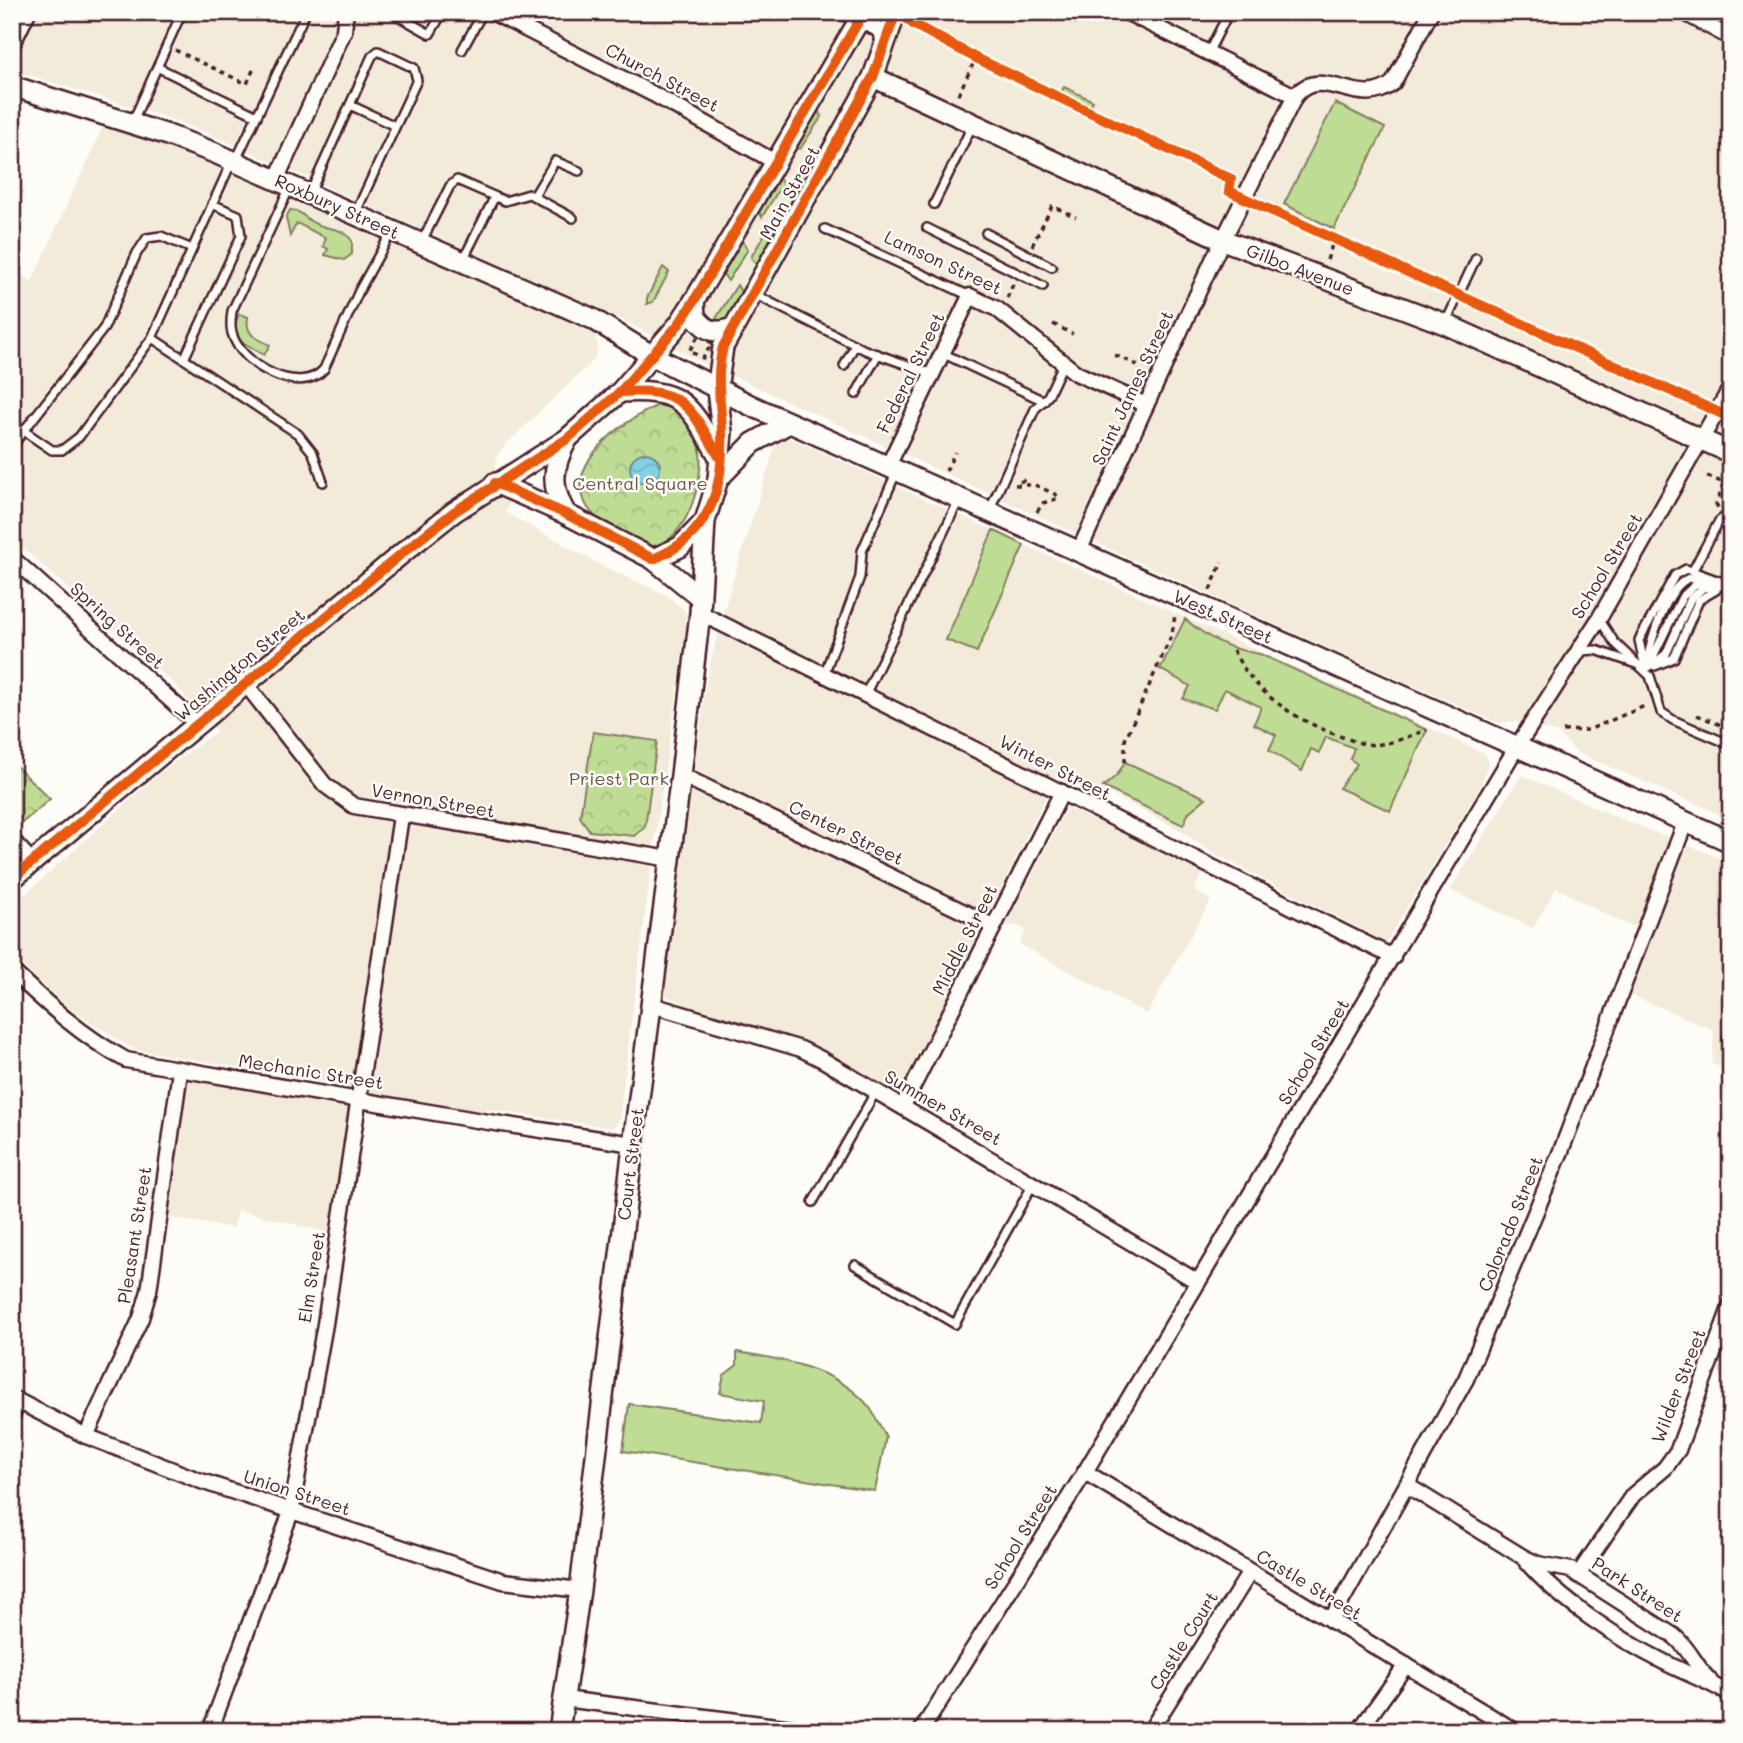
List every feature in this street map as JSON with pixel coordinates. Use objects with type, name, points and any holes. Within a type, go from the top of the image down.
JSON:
[{"type":"main road","name":"Main Street","points":[[717,390],[718,364],[733,328],[873,77],[896,12]]},
{"type":"main road","name":"Main Street","points":[[650,355],[679,324],[694,302],[856,15]]},
{"type":"main road","name":"Gilbo Avenue","points":[[873,77],[1223,240],[1445,324],[1731,453]]},
{"type":"main road","name":"Roxbury Street","points":[[12,86],[132,123],[234,161],[593,319],[650,355]]},
{"type":"main road","points":[[694,302],[695,316],[710,331],[719,333],[733,328]]},
{"type":"main road","points":[[495,484],[567,439],[620,391],[650,355],[717,390],[722,432],[720,458],[718,479],[705,521],[700,605]]},
{"type":"main road","points":[[620,391],[653,390],[677,399],[696,416],[720,458]]},
{"type":"main road","name":"West Street","points":[[717,390],[958,500],[1079,551],[1731,842]]},
{"type":"main road","points":[[718,479],[753,443],[789,423]]},
{"type":"main road","points":[[566,514],[555,496],[554,476],[557,458],[567,439]]},
{"type":"main road","points":[[495,484],[566,514],[653,559],[700,605]]},
{"type":"main road","name":"Washington Street","points":[[12,879],[444,519],[495,484]]},
{"type":"main road","points":[[653,559],[680,547],[705,521]]},
{"type":"main road","name":"Court Street","points":[[559,1731],[580,1590],[700,605]]},
{"type":"street","points":[[12,45],[28,12]]},
{"type":"street","points":[[283,184],[344,31],[346,12]]},
{"type":"street","name":"Church Street","points":[[492,12],[653,94],[775,162]]},
{"type":"street","points":[[1126,12],[1295,96],[1301,87],[1321,82],[1359,94],[1384,91],[1393,83],[1431,12]]},
{"type":"street","points":[[1683,12],[1731,38]]},
{"type":"street","points":[[856,15],[878,29],[885,42]]},
{"type":"street","name":"Saint James Street","points":[[1079,551],[1223,240],[1295,96]]},
{"type":"street","name":"Federal Street","points":[[892,470],[933,373],[970,296]]},
{"type":"street","name":"Lamson Street","points":[[970,296],[997,309],[1063,364],[1146,405]]},
{"type":"street","name":"School Street","points":[[921,1731],[1085,1472],[1516,748],[1599,619],[1731,387]]},
{"type":"street","name":"Spring Street","points":[[12,558],[196,723]]},
{"type":"street","name":"Winter Street","points":[[700,605],[866,693],[1393,957]]},
{"type":"street","name":"Vernon Street","points":[[245,683],[338,797],[354,806],[670,859]]},
{"type":"street","name":"Center Street","points":[[681,775],[993,926]]},
{"type":"street","name":"Middle Street","points":[[902,1106],[1062,792]]},
{"type":"street","name":"Elm Street","points":[[210,1731],[291,1511],[325,1324],[401,816]]},
{"type":"street","name":"Colorado Street","points":[[1331,1620],[1466,1379],[1492,1321],[1561,1151],[1685,823]]},
{"type":"street","points":[[12,840],[32,862]]},
{"type":"street","name":"Mechanic Street","points":[[12,971],[62,1018],[96,1044],[126,1060],[633,1144]]},
{"type":"street","name":"Summer Street","points":[[652,1004],[801,1049],[1198,1282]]},
{"type":"street","name":"Pleasant Street","points":[[86,1436],[141,1318],[149,1291],[180,1071]]},
{"type":"street","name":"Wilder Street","points":[[1578,1575],[1633,1495],[1665,1468],[1678,1450],[1731,1305]]},
{"type":"street","name":"Union Street","points":[[14,1405],[201,1481],[503,1581],[580,1590]]},
{"type":"street","name":"Castle Street","points":[[1085,1472],[1515,1731]]},
{"type":"street","name":"Park Street","points":[[1408,1486],[1523,1557],[1578,1575],[1686,1645],[1699,1670],[1731,1695]]},
{"type":"street","name":"Park Street","points":[[1523,1557],[1557,1595],[1663,1662],[1710,1681]]},
{"type":"street","name":"Castle Court","points":[[1150,1731],[1250,1573]]},
{"type":"street","points":[[1359,1731],[1406,1665]]},
{"type":"street","points":[[564,1699],[816,1731]]},
{"type":"lane","points":[[132,123],[182,12]]},
{"type":"lane","points":[[24,431],[52,450],[71,444],[152,338],[212,204],[306,12]]},
{"type":"lane","points":[[391,12],[430,34],[443,12]]},
{"type":"lane","points":[[462,50],[483,12]]},
{"type":"lane","points":[[1065,12],[1076,18]]},
{"type":"lane","points":[[1208,52],[1228,12]]},
{"type":"lane","points":[[309,195],[372,56],[379,51],[384,52],[414,68],[417,74],[355,215]]},
{"type":"lane","points":[[157,67],[257,116]]},
{"type":"lane","points":[[350,105],[395,126]]},
{"type":"lane","points":[[934,204],[974,124]]},
{"type":"lane","points":[[534,195],[555,161],[579,171]]},
{"type":"lane","points":[[420,244],[453,182],[462,181],[505,201],[534,195],[573,218]]},
{"type":"lane","points":[[283,184],[232,310],[231,321],[232,332],[241,349],[271,372],[302,381],[317,377],[324,369],[362,284],[392,232]]},
{"type":"lane","points":[[462,263],[494,198]]},
{"type":"lane","points":[[185,357],[241,236],[238,215],[212,204]]},
{"type":"lane","points":[[927,228],[1043,286]]},
{"type":"lane","name":"Lamson Street","points":[[825,229],[970,296]]},
{"type":"lane","points":[[986,233],[1052,267]]},
{"type":"lane","points":[[12,446],[104,328],[136,253],[147,238],[161,236],[192,249]]},
{"type":"lane","points":[[1445,324],[1476,258]]},
{"type":"lane","points":[[753,294],[855,345],[933,373]]},
{"type":"lane","points":[[152,338],[185,357],[298,434],[313,453],[323,482]]},
{"type":"lane","points":[[844,366],[855,345]]},
{"type":"lane","points":[[856,394],[878,354]]},
{"type":"lane","points":[[942,354],[1044,401]]},
{"type":"lane","points":[[989,513],[1035,409],[1044,401],[1063,364]]},
{"type":"lane","points":[[825,672],[860,577],[862,551],[892,470]]},
{"type":"lane","points":[[866,693],[958,500]]},
{"type":"lane","points":[[1693,570],[1715,527],[1728,519]]},
{"type":"lane","points":[[1731,585],[1693,570],[1686,569],[1675,575],[1639,640],[1643,668],[1661,712],[1673,720],[1731,745]]},
{"type":"lane","points":[[1643,668],[1658,652],[1682,597],[1690,587],[1696,584],[1731,585]]},
{"type":"lane","points":[[1578,652],[1596,650],[1643,668],[1674,658],[1699,600],[1731,585]]},
{"type":"lane","points":[[1599,619],[1615,643],[1643,668]]},
{"type":"lane","points":[[1731,1027],[1728,1037],[1731,1043]]},
{"type":"lane","points":[[813,1202],[876,1091]]},
{"type":"lane","points":[[855,1265],[955,1324],[1033,1183]]},
{"type":"path","points":[[167,47],[247,83],[254,68]]},
{"type":"path","points":[[965,52],[987,64]]},
{"type":"path","points":[[958,95],[976,58]]},
{"type":"path","points":[[1031,247],[1052,206],[1076,217]]},
{"type":"path","points":[[1323,235],[1346,244]]},
{"type":"path","points":[[1005,303],[1016,277]]},
{"type":"path","points":[[1053,324],[1073,334]]},
{"type":"path","points":[[689,351],[703,358]]},
{"type":"path","points":[[1115,355],[1139,366]]},
{"type":"path","points":[[946,471],[955,452]]},
{"type":"path","points":[[1707,475],[1724,484],[1716,504],[1728,519]]},
{"type":"path","points":[[1028,478],[1016,485],[1035,485],[1061,497],[1048,501],[1037,512]]},
{"type":"path","points":[[1210,590],[1222,562]]},
{"type":"path","points":[[1125,762],[1125,740],[1172,634],[1175,615]]},
{"type":"path","points":[[1233,650],[1241,667],[1257,685],[1304,722],[1356,743],[1380,745],[1427,730]]},
{"type":"path","points":[[1563,731],[1588,730],[1645,706]]},
{"type":"path","points":[[1687,711],[1731,729]]},
{"type":"shaded area","points":[[12,12],[1731,12],[1731,819],[1577,753],[1558,733],[1512,721],[1499,723],[1298,635],[697,360],[623,320],[230,143],[177,121],[12,70]]},
{"type":"shaded area","points":[[105,122],[173,146],[563,315],[593,333],[598,345],[595,359],[505,445],[497,456],[495,468],[510,502],[505,512],[601,565],[667,595],[688,617],[653,852],[619,1120],[613,1128],[484,1109],[482,1121],[358,1098],[359,1088],[133,1049],[65,1005],[12,956],[12,906],[160,773],[217,731],[175,685],[12,538],[12,272],[32,281]]},
{"type":"shaded area","points":[[779,433],[1484,753],[1489,762],[1478,791],[1386,942],[1213,853],[1178,829],[1103,790],[1057,773],[907,1083],[898,1093],[818,1047],[691,1008],[663,994],[707,677],[722,616]]},
{"type":"shaded area","points":[[1521,775],[1624,820],[1731,862],[1731,1071],[1712,1064],[1714,1030],[1630,995],[1652,932],[1623,923],[1556,888],[1533,928],[1450,890]]},
{"type":"shaded area","points":[[1067,807],[1203,872],[1194,890],[1211,900],[1147,1014],[1019,944],[1026,931],[1019,926],[1006,926]]},
{"type":"shaded area","points":[[182,1078],[350,1105],[330,1233],[237,1210],[233,1228],[164,1217]]},
{"type":"green space","points":[[1064,87],[1093,101],[1089,108],[1060,94]]},
{"type":"green space","points":[[1335,103],[1385,128],[1334,229],[1284,204]]},
{"type":"green space","points":[[817,110],[822,116],[800,149],[796,147]]},
{"type":"green space","points":[[807,161],[815,165],[793,201],[787,191]]},
{"type":"green space","points":[[779,178],[785,187],[778,191],[762,217],[759,212]]},
{"type":"green space","points":[[290,210],[316,224],[345,233],[352,241],[352,254],[344,260],[325,255],[328,249],[323,246],[326,238],[297,223],[290,236],[286,218]]},
{"type":"green space","points":[[772,222],[777,230],[757,266],[751,257]]},
{"type":"green space","points":[[742,241],[748,249],[728,281],[723,274]]},
{"type":"green space","points":[[663,267],[669,272],[653,302],[647,304],[647,298]]},
{"type":"green space","points":[[737,285],[742,294],[728,321],[712,325]]},
{"type":"green space","points":[[239,314],[248,317],[248,328],[253,335],[270,345],[264,355],[239,340],[235,324]]},
{"type":"green space","name":"Central Square","points":[[656,406],[681,412],[695,430],[700,456],[698,485],[689,512],[675,534],[657,546],[638,543],[599,520],[584,500],[581,485],[584,470],[602,443],[629,421]]},
{"type":"green space","points":[[993,530],[1024,545],[977,652],[946,640]]},
{"type":"green space","points":[[1185,619],[1219,642],[1260,654],[1427,730],[1390,811],[1339,788],[1357,764],[1350,759],[1354,748],[1326,737],[1319,753],[1311,749],[1302,771],[1269,750],[1276,735],[1254,724],[1261,707],[1225,689],[1215,709],[1183,699],[1190,686],[1160,669]]},
{"type":"green space","name":"Priest Park","points":[[593,732],[657,741],[645,827],[634,836],[590,831],[580,817]]},
{"type":"green space","points":[[12,762],[50,799],[15,829],[12,827]]},
{"type":"green space","points":[[1125,762],[1206,798],[1189,812],[1183,825],[1103,787],[1117,775]]},
{"type":"green space","points":[[737,1352],[809,1368],[827,1375],[858,1395],[870,1408],[886,1437],[875,1491],[623,1451],[629,1404],[761,1423],[764,1401],[720,1393],[724,1375],[737,1365]]},
{"type":"water","points":[[645,453],[656,457],[660,468],[656,479],[645,483],[634,479],[630,468],[634,457]]},
{"type":"cycle path","points":[[12,879],[406,550],[454,512],[567,439],[620,392],[679,324],[694,301],[864,12]]},
{"type":"cycle path","points":[[495,483],[566,514],[653,559],[672,550],[700,524],[716,492],[720,473],[722,432],[719,379],[723,347],[873,77],[896,12]]},
{"type":"cycle path","points":[[900,12],[913,24],[976,58],[1231,179],[1229,191],[1731,418]]},
{"type":"cycle path","points":[[620,392],[659,393],[683,404],[701,425],[720,458]]}]
